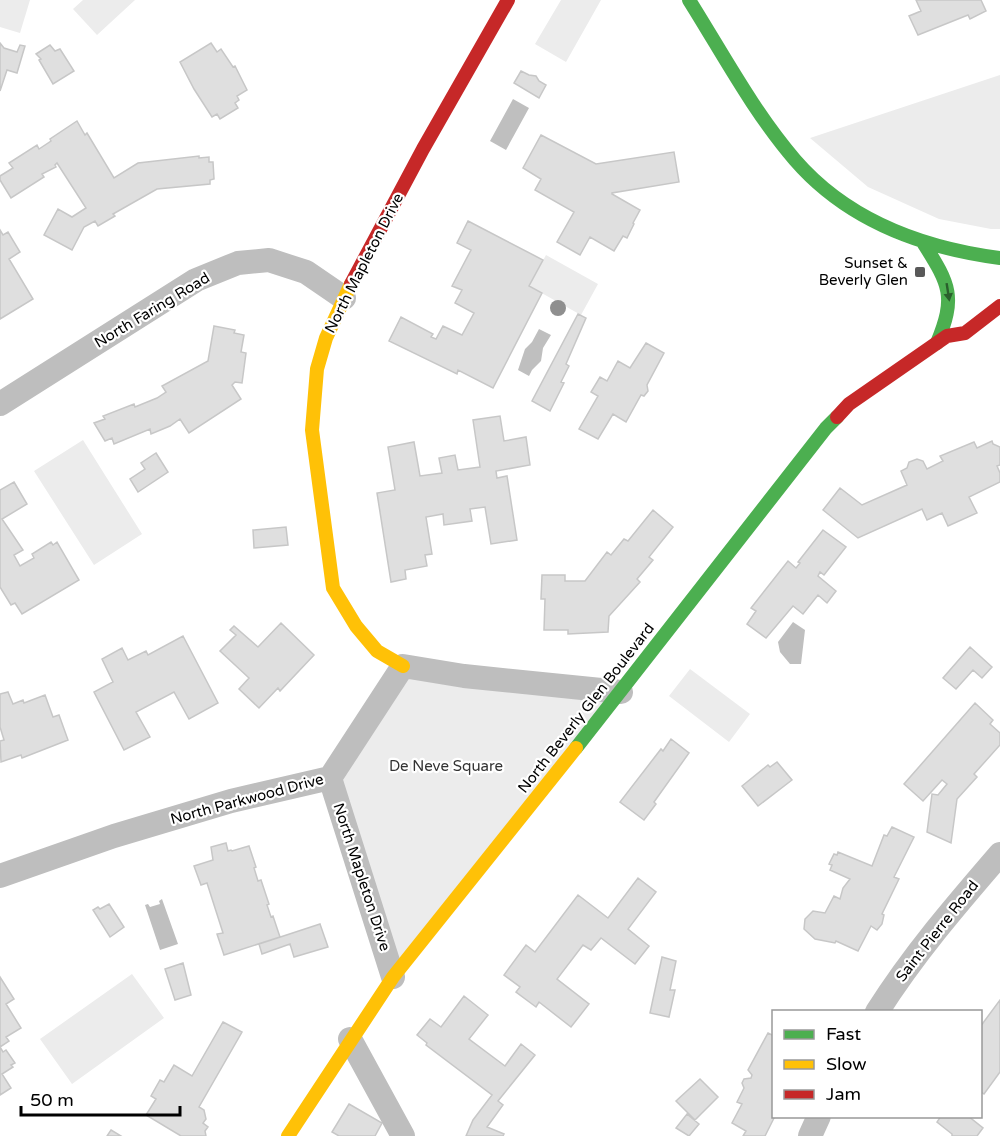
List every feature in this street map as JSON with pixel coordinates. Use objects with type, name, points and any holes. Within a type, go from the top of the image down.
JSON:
[{"type":"main road","name":"North Mapleton Drive","points":[[403,666],[377,651],[356,626],[333,588],[312,430],[317,369],[326,338],[344,298],[423,149],[507,0]]},
{"type":"main road","points":[[689,0],[776,136],[807,173],[842,203],[882,227],[924,244],[1000,258]]},
{"type":"main road","points":[[924,244],[949,286],[947,321],[942,340]]},
{"type":"main road","name":"North Beverly Glen Boulevard","points":[[288,1136],[393,976],[621,692],[826,428],[849,404],[942,340],[965,333],[1000,306]]},
{"type":"main road","name":"North Beverly Glen Boulevard","points":[[942,340],[956,320]]},
{"type":"street","name":"North Faring Road","points":[[0,404],[196,280],[238,263],[268,260],[306,272],[344,298]]},
{"type":"street","points":[[403,666],[464,676],[621,692]]},
{"type":"street","name":"North Parkwood Drive","points":[[0,876],[114,836],[231,801],[330,778],[403,666]]},
{"type":"street","name":"North Mapleton Drive","points":[[330,778],[393,976]]},
{"type":"street","name":"Saint Pierre Road","points":[[879,1010],[903,970],[1000,854]]},
{"type":"street","points":[[350,1039],[403,1136]]},
{"type":"street","points":[[810,1136],[818,1118]]},
{"type":"green space","points":[[0,0],[30,0],[20,33],[0,27]]},
{"type":"green space","points":[[83,0],[135,0],[97,35],[73,9]]},
{"type":"green space","points":[[561,0],[601,0],[566,62],[535,44]]},
{"type":"green space","points":[[1000,75],[1000,229],[939,219],[868,187],[810,138]]},
{"type":"green space","points":[[546,255],[598,284],[581,315],[529,286]]},
{"type":"green space","points":[[83,440],[142,534],[94,565],[34,471]]},
{"type":"green space","name":"De Neve Square","points":[[403,666],[621,692],[393,977],[330,778]]},
{"type":"green space","points":[[690,669],[750,714],[729,742],[669,696]]},
{"type":"green space","points":[[132,974],[164,1018],[72,1084],[40,1039]]},
{"type":"shaded area","points":[[513,99],[529,108],[506,150],[490,141]]},
{"type":"shaded area","points":[[539,329],[551,335],[543,348],[541,361],[529,376],[518,370],[525,349]]},
{"type":"shaded area","points":[[793,622],[805,630],[801,664],[790,664],[780,652],[778,642]]},
{"type":"shaded area","points":[[162,899],[178,944],[160,950],[145,905],[148,904],[150,907],[160,904],[159,901]]},
{"type":"building","points":[[916,0],[981,0],[986,11],[970,19],[968,15],[918,35],[909,16],[921,11]]},
{"type":"building","points":[[0,43],[4,48],[17,52],[20,45],[25,46],[17,73],[7,70],[0,91]]},
{"type":"building","points":[[211,43],[217,52],[221,49],[233,67],[235,66],[247,90],[237,96],[239,100],[235,103],[238,108],[220,119],[217,114],[212,117],[180,62]]},
{"type":"building","points":[[50,45],[55,51],[60,49],[74,71],[53,84],[39,60],[41,59],[36,54]]},
{"type":"building","points":[[521,71],[536,76],[546,85],[539,98],[514,83]]},
{"type":"building","points":[[77,121],[85,135],[87,133],[114,178],[138,163],[199,156],[199,158],[209,157],[209,162],[213,162],[214,179],[210,180],[210,184],[157,189],[113,214],[115,216],[98,226],[95,221],[84,227],[72,250],[44,235],[58,209],[72,217],[86,208],[57,163],[56,167],[42,174],[44,177],[11,198],[0,176],[13,168],[9,163],[37,145],[39,149]]},
{"type":"building","points":[[541,135],[596,164],[674,152],[679,182],[612,193],[640,210],[627,238],[623,236],[614,251],[590,237],[580,255],[557,242],[574,212],[535,190],[541,179],[523,168]]},
{"type":"building","points":[[468,221],[543,260],[529,286],[542,293],[493,388],[458,370],[457,374],[389,341],[401,317],[433,334],[431,337],[436,339],[443,326],[462,335],[474,313],[455,303],[462,290],[452,286],[471,250],[457,243]]},
{"type":"building","points":[[0,230],[3,235],[8,232],[20,252],[9,259],[33,299],[0,319]]},
{"type":"building","points":[[578,314],[586,318],[566,364],[569,366],[561,382],[564,383],[550,411],[532,401]]},
{"type":"building","points":[[214,326],[235,330],[234,333],[244,335],[241,352],[246,353],[242,383],[235,382],[232,385],[241,399],[189,433],[180,419],[151,434],[150,429],[114,444],[112,438],[105,441],[94,423],[105,419],[103,416],[157,398],[166,392],[162,386],[208,361]]},
{"type":"building","points":[[646,343],[664,353],[647,385],[648,391],[644,396],[641,395],[626,422],[613,414],[598,439],[579,429],[598,396],[591,392],[600,377],[607,381],[618,361],[630,368]]},
{"type":"building","points":[[500,416],[504,441],[526,437],[530,465],[496,471],[497,478],[507,476],[517,540],[491,544],[485,507],[470,509],[472,521],[444,525],[443,514],[426,517],[432,554],[425,555],[427,566],[405,570],[406,579],[391,582],[377,493],[395,490],[388,447],[414,442],[420,476],[442,473],[439,458],[455,455],[458,470],[480,467],[473,420]]},
{"type":"building","points":[[992,441],[1000,447],[1000,465],[997,466],[1000,482],[969,497],[977,513],[948,526],[942,513],[927,520],[922,509],[858,538],[823,510],[840,488],[862,505],[907,485],[901,471],[907,468],[909,462],[917,459],[923,461],[927,469],[943,461],[940,456],[974,442],[977,448]]},
{"type":"building","points":[[156,453],[168,472],[138,492],[130,479],[145,469],[141,463]]},
{"type":"building","points":[[14,482],[27,504],[2,519],[23,550],[14,555],[20,566],[34,558],[32,554],[51,542],[53,545],[57,542],[79,580],[22,614],[15,603],[11,605],[0,587],[0,490]]},
{"type":"building","points":[[653,510],[673,527],[649,557],[653,560],[637,579],[640,582],[609,616],[608,632],[568,634],[568,630],[544,630],[545,599],[541,599],[542,575],[565,575],[565,581],[585,581],[607,552],[611,555],[624,539],[628,541]]},
{"type":"building","points":[[286,527],[288,545],[254,548],[253,530]]},
{"type":"building","points":[[823,530],[846,547],[824,575],[820,572],[818,576],[836,591],[827,603],[818,595],[803,614],[793,606],[766,638],[747,624],[756,611],[751,608],[788,561],[796,568],[800,563],[798,562]]},
{"type":"building","points":[[281,623],[314,655],[280,691],[278,688],[259,708],[239,689],[249,678],[220,651],[236,635],[230,630],[234,626],[258,647]]},
{"type":"building","points":[[183,636],[218,703],[189,719],[174,692],[136,712],[150,737],[124,750],[94,692],[113,682],[102,659],[122,648],[128,660],[146,651],[148,655]]},
{"type":"building","points":[[970,647],[992,667],[982,678],[973,670],[956,689],[943,678]]},
{"type":"building","points":[[8,692],[13,704],[23,700],[24,703],[45,695],[53,717],[59,715],[68,740],[22,758],[21,755],[1,762],[0,741],[4,740],[0,727],[0,694]]},
{"type":"building","points":[[975,703],[993,720],[990,724],[1000,733],[1000,745],[974,774],[977,777],[957,799],[951,843],[927,832],[932,794],[938,795],[947,784],[942,780],[923,801],[904,784]]},
{"type":"building","points":[[671,739],[689,753],[644,820],[620,802]]},
{"type":"building","points":[[777,762],[792,780],[758,806],[742,786],[768,765],[770,767]]},
{"type":"building","points":[[892,827],[914,837],[894,877],[899,879],[882,914],[884,915],[882,924],[877,930],[871,926],[858,951],[836,941],[835,943],[815,939],[804,929],[805,919],[813,911],[825,913],[834,896],[840,899],[843,888],[850,879],[830,870],[832,865],[829,864],[834,854],[837,855],[838,852],[872,866],[884,835],[887,836]]},
{"type":"building","points":[[226,843],[228,851],[249,846],[258,881],[261,880],[271,917],[273,916],[280,937],[224,955],[217,934],[223,933],[207,883],[201,885],[194,866],[213,860],[211,847]]},
{"type":"building","points":[[638,878],[656,892],[628,929],[649,946],[635,964],[601,938],[591,950],[583,945],[557,979],[589,1004],[571,1027],[539,1002],[536,1007],[516,992],[520,987],[504,975],[526,945],[535,952],[578,895],[608,918]]},
{"type":"building","points":[[109,904],[124,927],[110,937],[93,910]]},
{"type":"building","points":[[320,924],[328,947],[294,957],[290,944],[262,954],[259,944]]},
{"type":"building","points":[[662,957],[676,961],[670,990],[675,990],[669,1017],[650,1013]]},
{"type":"building","points":[[183,963],[191,995],[175,1000],[165,969]]},
{"type":"building","points":[[0,977],[14,999],[6,1004],[21,1028],[6,1037],[9,1041],[0,1047]]},
{"type":"building","points":[[464,996],[488,1015],[469,1039],[505,1066],[521,1044],[535,1055],[498,1101],[503,1105],[487,1127],[504,1134],[503,1136],[466,1136],[473,1120],[492,1095],[426,1045],[427,1043],[417,1035],[430,1019],[441,1027]]},
{"type":"building","points":[[1000,1000],[1000,1072],[984,1094],[982,1092],[982,1024]]},
{"type":"building","points":[[223,1022],[242,1032],[199,1107],[204,1110],[206,1119],[203,1123],[208,1127],[205,1131],[206,1136],[181,1136],[146,1115],[156,1099],[151,1096],[160,1080],[164,1082],[174,1065],[192,1076]]},
{"type":"building","points":[[768,1033],[772,1035],[772,1118],[774,1118],[765,1136],[743,1136],[746,1131],[732,1123],[742,1104],[737,1102],[744,1088],[742,1083],[744,1079],[751,1078],[752,1075],[748,1070]]},
{"type":"building","points":[[0,1047],[3,1052],[6,1050],[15,1063],[2,1074],[11,1088],[0,1095]]},
{"type":"building","points":[[700,1079],[718,1097],[695,1120],[676,1101]]},
{"type":"building","points":[[349,1104],[382,1123],[375,1136],[339,1136],[332,1132]]},
{"type":"building","points":[[687,1114],[699,1124],[689,1136],[676,1128]]},
{"type":"building","points":[[940,1118],[970,1118],[983,1128],[977,1136],[952,1136],[937,1122]]},
{"type":"building","points":[[111,1130],[121,1136],[107,1136]]},
{"type":"traffic: fast","points":[[689,0],[766,122],[795,160],[816,181],[862,215],[888,228],[943,247],[1000,258]]},
{"type":"traffic: fast","points":[[924,244],[940,270],[947,292],[947,314],[937,343]]},
{"type":"traffic: fast","points":[[576,748],[826,428],[837,417]]},
{"type":"traffic: slow","points":[[351,284],[326,338],[317,369],[312,430],[333,588],[356,626],[377,651],[403,666]]},
{"type":"traffic: slow","points":[[288,1136],[393,977],[576,748]]},
{"type":"traffic: jam","points":[[351,284],[423,149],[508,0]]},
{"type":"traffic: jam","points":[[837,417],[849,404],[947,336],[965,333],[1000,306]]},
{"type":"place","name":"Sunset & Beverly Glen","points":[[920,272]]}]
